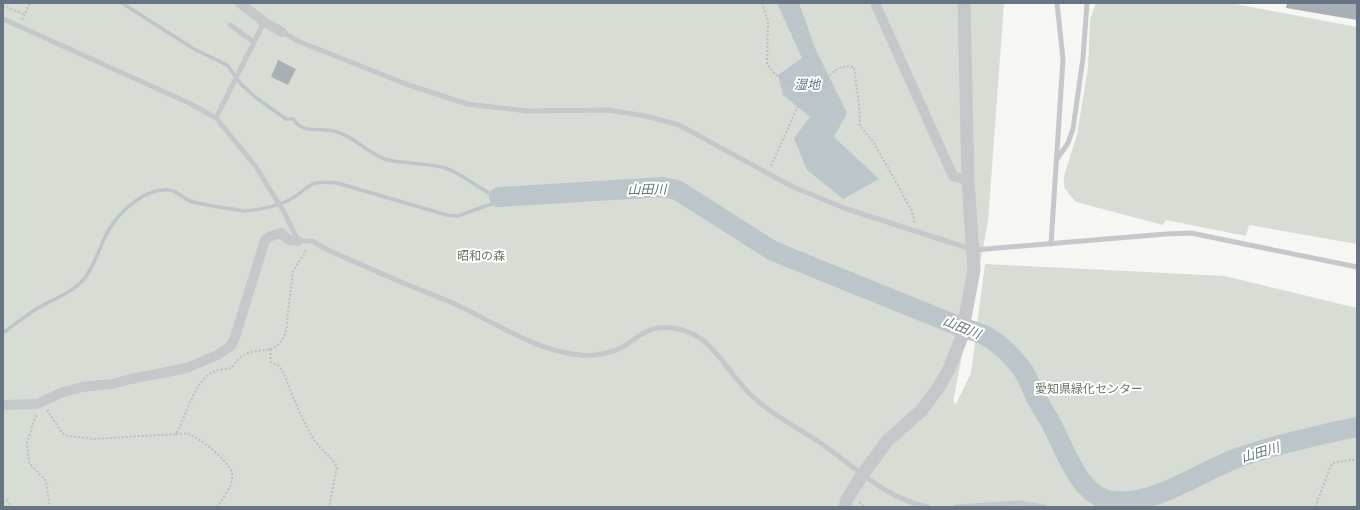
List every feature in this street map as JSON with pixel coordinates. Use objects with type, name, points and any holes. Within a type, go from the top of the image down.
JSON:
[{"type":"street","points":[[240,3],[264,22],[282,32]]},
{"type":"street","points":[[875,3],[953,176],[968,181]]},
{"type":"street","points":[[845,507],[847,500],[862,475],[888,440],[921,411],[939,387],[950,367],[961,338],[974,270],[974,250],[968,181],[964,3]]},
{"type":"street","points":[[3,405],[38,404],[40,401],[63,392],[82,387],[112,384],[187,368],[217,355],[231,346],[233,342],[243,316],[265,240],[280,233],[289,240],[298,241]]},
{"type":"lane","points":[[1051,244],[1063,59],[1058,3]]},
{"type":"lane","points":[[1057,160],[1068,143],[1073,128],[1083,58],[1087,3]]},
{"type":"lane","points":[[3,19],[189,103],[216,118],[256,167],[284,212],[298,241],[312,241],[335,253],[457,305],[535,343],[567,353],[582,356],[602,354],[620,349],[644,333],[656,328],[664,327],[689,333],[700,339],[712,350],[737,382],[755,398],[842,458],[862,475],[905,501],[928,507]]},
{"type":"lane","points":[[216,118],[264,22]]},
{"type":"lane","points":[[230,25],[254,42]]},
{"type":"lane","points":[[282,32],[300,42],[399,81],[467,104],[527,111],[608,110],[646,116],[672,123],[792,187],[847,210],[974,250],[1166,234],[1191,234],[1357,267]]},
{"type":"lane","points":[[956,507],[1018,503],[1045,507]]},
{"type":"path","points":[[18,26],[30,3]]},
{"type":"path","points":[[762,3],[768,20],[766,59],[769,69],[781,78],[813,95]]},
{"type":"path","points":[[3,6],[24,14]]},
{"type":"path","points":[[767,174],[779,150],[788,123],[797,108],[813,95],[836,68],[846,65],[854,67],[859,103],[860,126],[874,143],[912,211],[918,233]]},
{"type":"path","points":[[176,434],[191,401],[205,376],[212,372],[230,368],[241,356],[247,353],[270,349],[281,345],[288,328],[287,321],[294,271],[312,241]]},
{"type":"path","points":[[270,349],[271,362],[279,366],[283,372],[307,427],[320,448],[335,462],[337,467],[329,507]]},
{"type":"path","points":[[40,401],[62,433],[68,436],[95,438],[189,434],[222,457],[230,468],[232,474],[231,486],[217,507]]},
{"type":"path","points":[[40,401],[27,443],[28,456],[29,463],[46,481],[50,507]]},
{"type":"path","points":[[1315,507],[1332,463],[1357,459]]},
{"type":"path","points":[[3,502],[7,500],[12,507]]},
{"type":"path","points":[[857,500],[864,507]]},
{"type":"green space","name":"昭和の森","points":[[3,3],[1004,3],[988,222],[953,402],[956,404],[971,373],[985,264],[1225,276],[1357,308],[1357,507],[3,507]]},
{"type":"green space","points":[[1096,3],[1230,3],[1357,27],[1357,244],[1249,225],[1246,236],[1166,220],[1163,225],[1076,202],[1064,187],[1064,176],[1077,134],[1088,68],[1090,20]]},
{"type":"water","name":"湿地","points":[[777,3],[799,3],[815,48],[847,113],[834,137],[879,179],[843,199],[807,170],[794,138],[810,117],[783,95],[778,75],[802,58]]},
{"type":"building","points":[[1287,3],[1357,3],[1357,20],[1286,8]]},
{"type":"building","points":[[278,60],[296,69],[288,85],[271,77]]},
{"type":"waterway","points":[[3,333],[33,311],[68,292],[79,284],[92,267],[107,234],[115,221],[135,201],[152,192],[169,190],[193,202],[244,211],[266,208],[282,203],[295,197],[313,184],[326,182],[337,183],[447,215],[458,216],[494,203],[499,197],[485,191],[459,174],[445,168],[388,160],[375,155],[352,139],[340,133],[303,128],[293,119],[286,119],[255,97],[241,84],[227,65],[194,49],[122,3]]},
{"type":"waterway","name":"山田川","points":[[499,197],[663,187],[677,190],[773,251],[983,335],[996,342],[1006,351],[1024,373],[1029,380],[1036,397],[1075,471],[1091,491],[1101,498],[1113,501],[1129,501],[1145,498],[1161,493],[1240,457],[1298,440],[1357,427]]},
{"type":"park label","name":"愛知県緑化センター","points":[[1089,388]]}]
